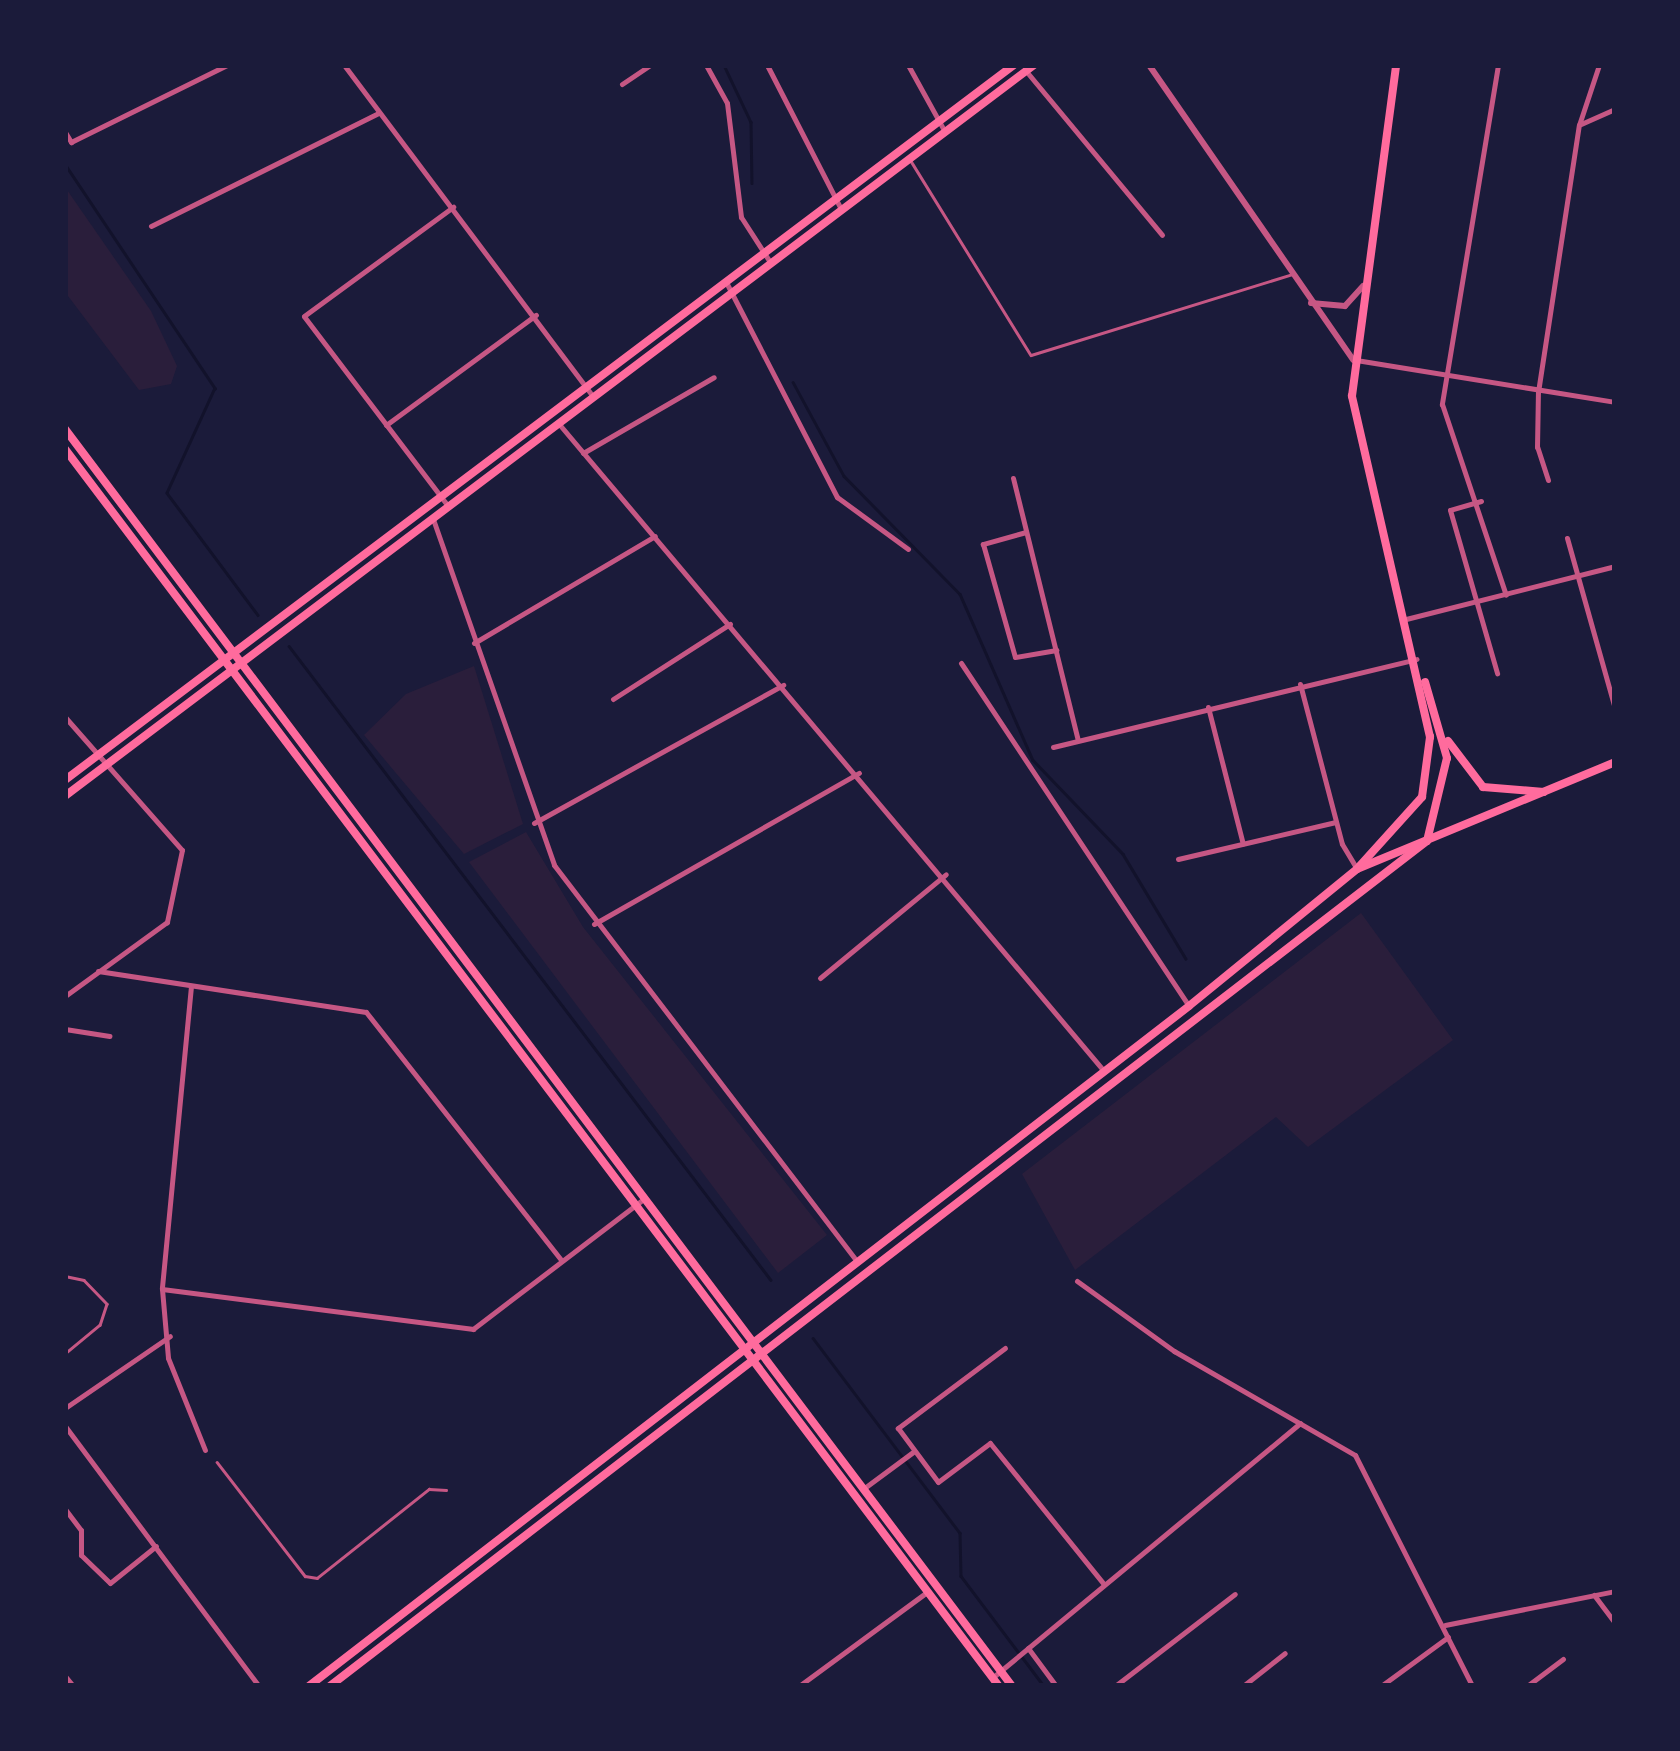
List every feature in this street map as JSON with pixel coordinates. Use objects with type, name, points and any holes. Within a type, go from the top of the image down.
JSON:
[{"type":"main road","points":[[65,780],[1014,65]]},
{"type":"main road","points":[[1396,65],[1353,360],[1358,430],[1416,659],[1442,729],[1476,783],[1544,792]]},
{"type":"main road","points":[[65,796],[1030,68]]},
{"type":"main road","points":[[66,431],[645,1198],[756,1354],[996,1674],[998,1686]]},
{"type":"main road","points":[[65,449],[637,1205],[749,1344]]},
{"type":"main road","points":[[309,1686],[1189,1006],[1357,868],[1429,781],[1416,659]]},
{"type":"main road","points":[[330,1686],[756,1354],[1427,841],[1444,796],[1442,729]]},
{"type":"main road","points":[[1357,868],[1615,762]]},
{"type":"main road","points":[[859,1492],[927,1592],[996,1674],[1012,1686]]},
{"type":"street","points":[[65,132],[71,142],[227,65]]},
{"type":"street","points":[[344,65],[536,315],[594,398]]},
{"type":"street","points":[[622,84],[650,65]]},
{"type":"street","points":[[706,65],[727,103],[741,217],[772,265]]},
{"type":"street","points":[[767,65],[843,212]]},
{"type":"street","points":[[908,65],[946,133]]},
{"type":"street","points":[[1149,65],[1353,360],[1615,402]]},
{"type":"street","points":[[1498,65],[1442,404],[1480,501],[1506,595]]},
{"type":"street","points":[[1548,480],[1537,447],[1538,392],[1579,125],[1600,65]]},
{"type":"street","points":[[1030,68],[1162,236]]},
{"type":"street","points":[[1579,125],[1615,110]]},
{"type":"street","points":[[151,226],[379,113]]},
{"type":"street","points":[[448,506],[304,316],[453,208]]},
{"type":"street","points":[[727,284],[838,496],[908,550]]},
{"type":"street","points":[[1310,302],[1339,308],[1363,286]]},
{"type":"street","points":[[386,425],[536,315]]},
{"type":"street","points":[[584,452],[714,378]]},
{"type":"street","points":[[559,424],[946,874],[1104,1071]]},
{"type":"street","points":[[1013,478],[1078,740]]},
{"type":"street","points":[[1480,501],[1450,510],[1498,673]]},
{"type":"street","points":[[433,518],[534,823],[594,924],[857,1262]]},
{"type":"street","points":[[1026,532],[982,544],[1015,657],[1056,650]]},
{"type":"street","points":[[474,642],[656,536]]},
{"type":"street","points":[[1566,538],[1615,709]]},
{"type":"street","points":[[1406,619],[1615,566]]},
{"type":"street","points":[[613,698],[730,624]]},
{"type":"street","points":[[1053,747],[1300,684],[1416,659]]},
{"type":"street","points":[[961,663],[1189,1006]]},
{"type":"street","points":[[1300,684],[1336,822],[1357,868]]},
{"type":"street","points":[[534,823],[783,685]]},
{"type":"street","points":[[1208,707],[1243,844]]},
{"type":"street","points":[[65,717],[103,768],[182,850],[167,922],[65,996]]},
{"type":"street","points":[[594,924],[860,773]]},
{"type":"street","points":[[1178,858],[1336,822]]},
{"type":"street","points":[[820,978],[946,874]]},
{"type":"street","points":[[98,971],[366,1012],[561,1260]]},
{"type":"street","points":[[191,986],[162,1289],[170,1336],[168,1358],[205,1450]]},
{"type":"street","points":[[65,1028],[109,1036]]},
{"type":"street","points":[[162,1289],[241,1304],[472,1330],[645,1198]]},
{"type":"street","points":[[1077,1280],[1300,1424],[1355,1455],[1445,1625],[1472,1686]]},
{"type":"street","points":[[65,1408],[170,1336]]},
{"type":"street","points":[[1006,1348],[898,1428],[938,1482],[990,1444],[1103,1582]]},
{"type":"street","points":[[996,1674],[1103,1582],[1300,1424]]},
{"type":"street","points":[[65,1426],[259,1686]]},
{"type":"street","points":[[859,1492],[913,1452]]},
{"type":"street","points":[[65,1509],[81,1530],[81,1556],[110,1583],[156,1546]]},
{"type":"street","points":[[1445,1625],[1615,1591]]},
{"type":"street","points":[[799,1686],[810,1683],[927,1592]]},
{"type":"street","points":[[1115,1686],[1235,1594]]},
{"type":"street","points":[[1594,1595],[1615,1623]]},
{"type":"street","points":[[1382,1686],[1448,1637]]},
{"type":"street","points":[[1028,1648],[1056,1686]]},
{"type":"street","points":[[1243,1686],[1285,1653]]},
{"type":"street","points":[[1528,1686],[1563,1660]]},
{"type":"street","points":[[65,1676],[73,1686]]},
{"type":"lane","points":[[910,160],[1031,355],[1292,274]]},
{"type":"lane","points":[[65,1276],[84,1280],[106,1304],[100,1326],[65,1354]]},
{"type":"lane","points":[[217,1462],[305,1576],[317,1578],[429,1489],[446,1490]]},
{"type":"shaded area","points":[[65,187],[151,311],[177,366],[171,384],[139,390],[65,292]]},
{"type":"shaded area","points":[[474,666],[523,824],[464,854],[364,735],[406,694]]},
{"type":"shaded area","points":[[526,832],[583,927],[827,1235],[778,1273],[469,862]]},
{"type":"shaded area","points":[[1361,913],[1453,1040],[1308,1147],[1276,1117],[1075,1270],[1022,1174]]},
{"type":"waterway","points":[[724,65],[751,122],[752,183]]},
{"type":"waterway","points":[[65,164],[215,388],[167,493],[258,615]]},
{"type":"waterway","points":[[793,382],[844,476],[960,594],[1033,760],[1123,854],[1186,959]]},
{"type":"waterway","points":[[289,646],[771,1280]]},
{"type":"waterway","points":[[813,1338],[960,1533],[961,1576],[1044,1686]]}]
